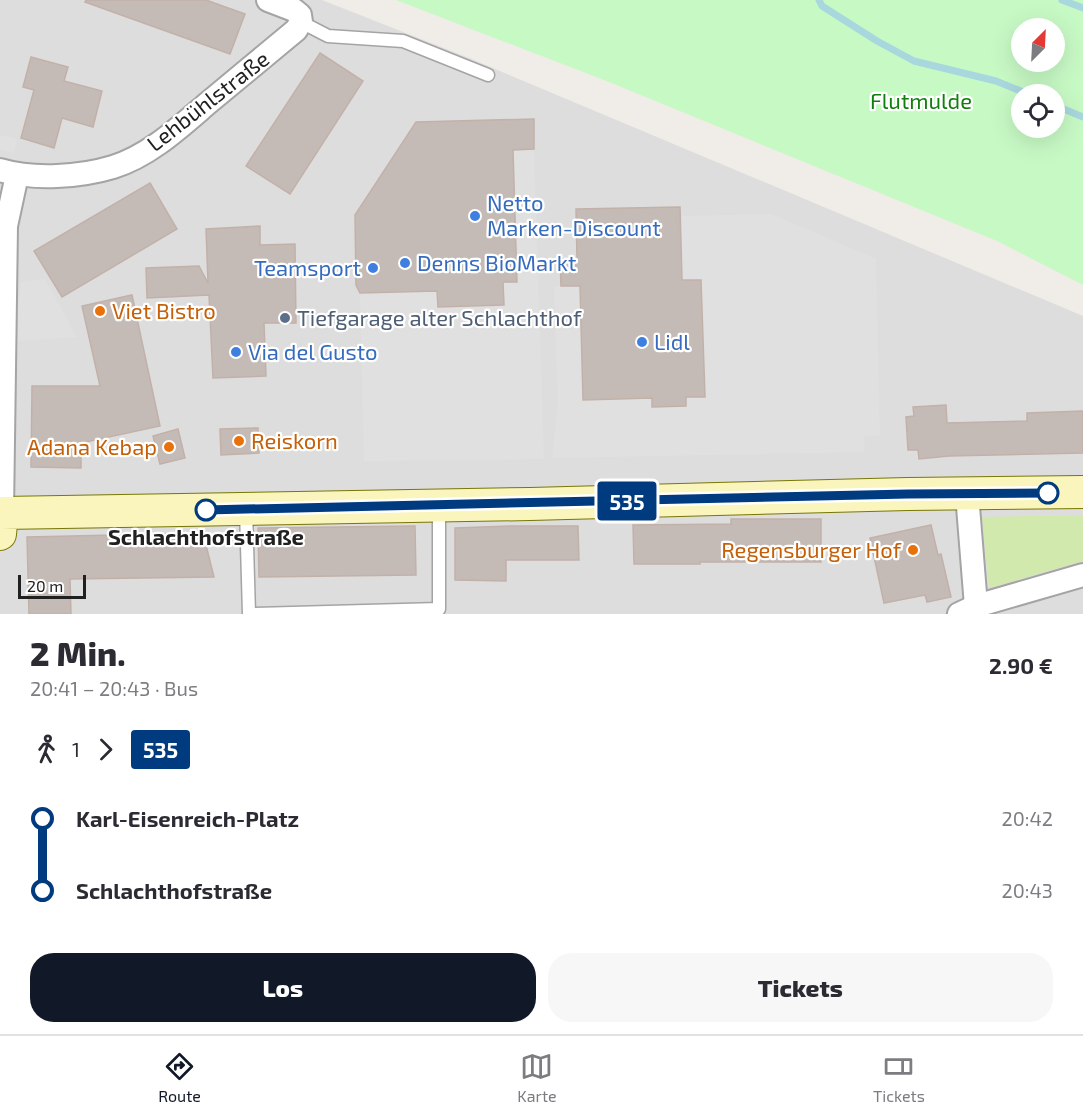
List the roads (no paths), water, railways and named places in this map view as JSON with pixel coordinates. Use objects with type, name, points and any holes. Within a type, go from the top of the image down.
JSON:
[{"type":"main road","points":[[1,524],[246,509],[1083,492]]},
{"type":"street","points":[[268,0],[294,10],[300,15],[301,22]]},
{"type":"street","name":"Lehbühlstraße","points":[[9,172],[64,176],[114,167],[142,153],[167,137],[297,30],[301,22]]},
{"type":"street","points":[[1,524],[9,172]]},
{"type":"street","points":[[967,494],[967,610],[1083,575]]},
{"type":"lane","points":[[301,22],[328,36],[403,41],[489,75]]},
{"type":"lane","points":[[255,614],[439,609],[439,506]]},
{"type":"lane","points":[[246,509],[249,614]]},
{"type":"waterway","points":[[819,0],[822,6],[877,41],[914,61],[996,81],[1011,87]]},
{"type":"waterway","points":[[1062,0],[1083,8]]},
{"type":"waterway","points":[[1065,110],[1083,117]]},
{"type":"place","name":"Netto Marken-Discount","points":[[475,216]]},
{"type":"place","name":"Denns BioMarkt","points":[[405,263]]},
{"type":"place","name":"Teamsport","points":[[373,268]]},
{"type":"place","name":"Viet Bistro","points":[[100,311]]},
{"type":"place","name":"Tiefgarage alter Schlachthof","points":[[285,318]]},
{"type":"place","name":"Lidl","points":[[642,342]]},
{"type":"place","name":"Via del Gusto","points":[[236,352]]},
{"type":"place","name":"Reiskorn","points":[[239,441]]},
{"type":"place","name":"Adana Kebap","points":[[169,447]]},
{"type":"place","name":"Schlachthofstraße","points":[[206,510]]},
{"type":"place","name":"Regensburger Hof","points":[[913,550]]},
{"type":"park label","name":"Flutmulde","points":[[921,101]]}]
